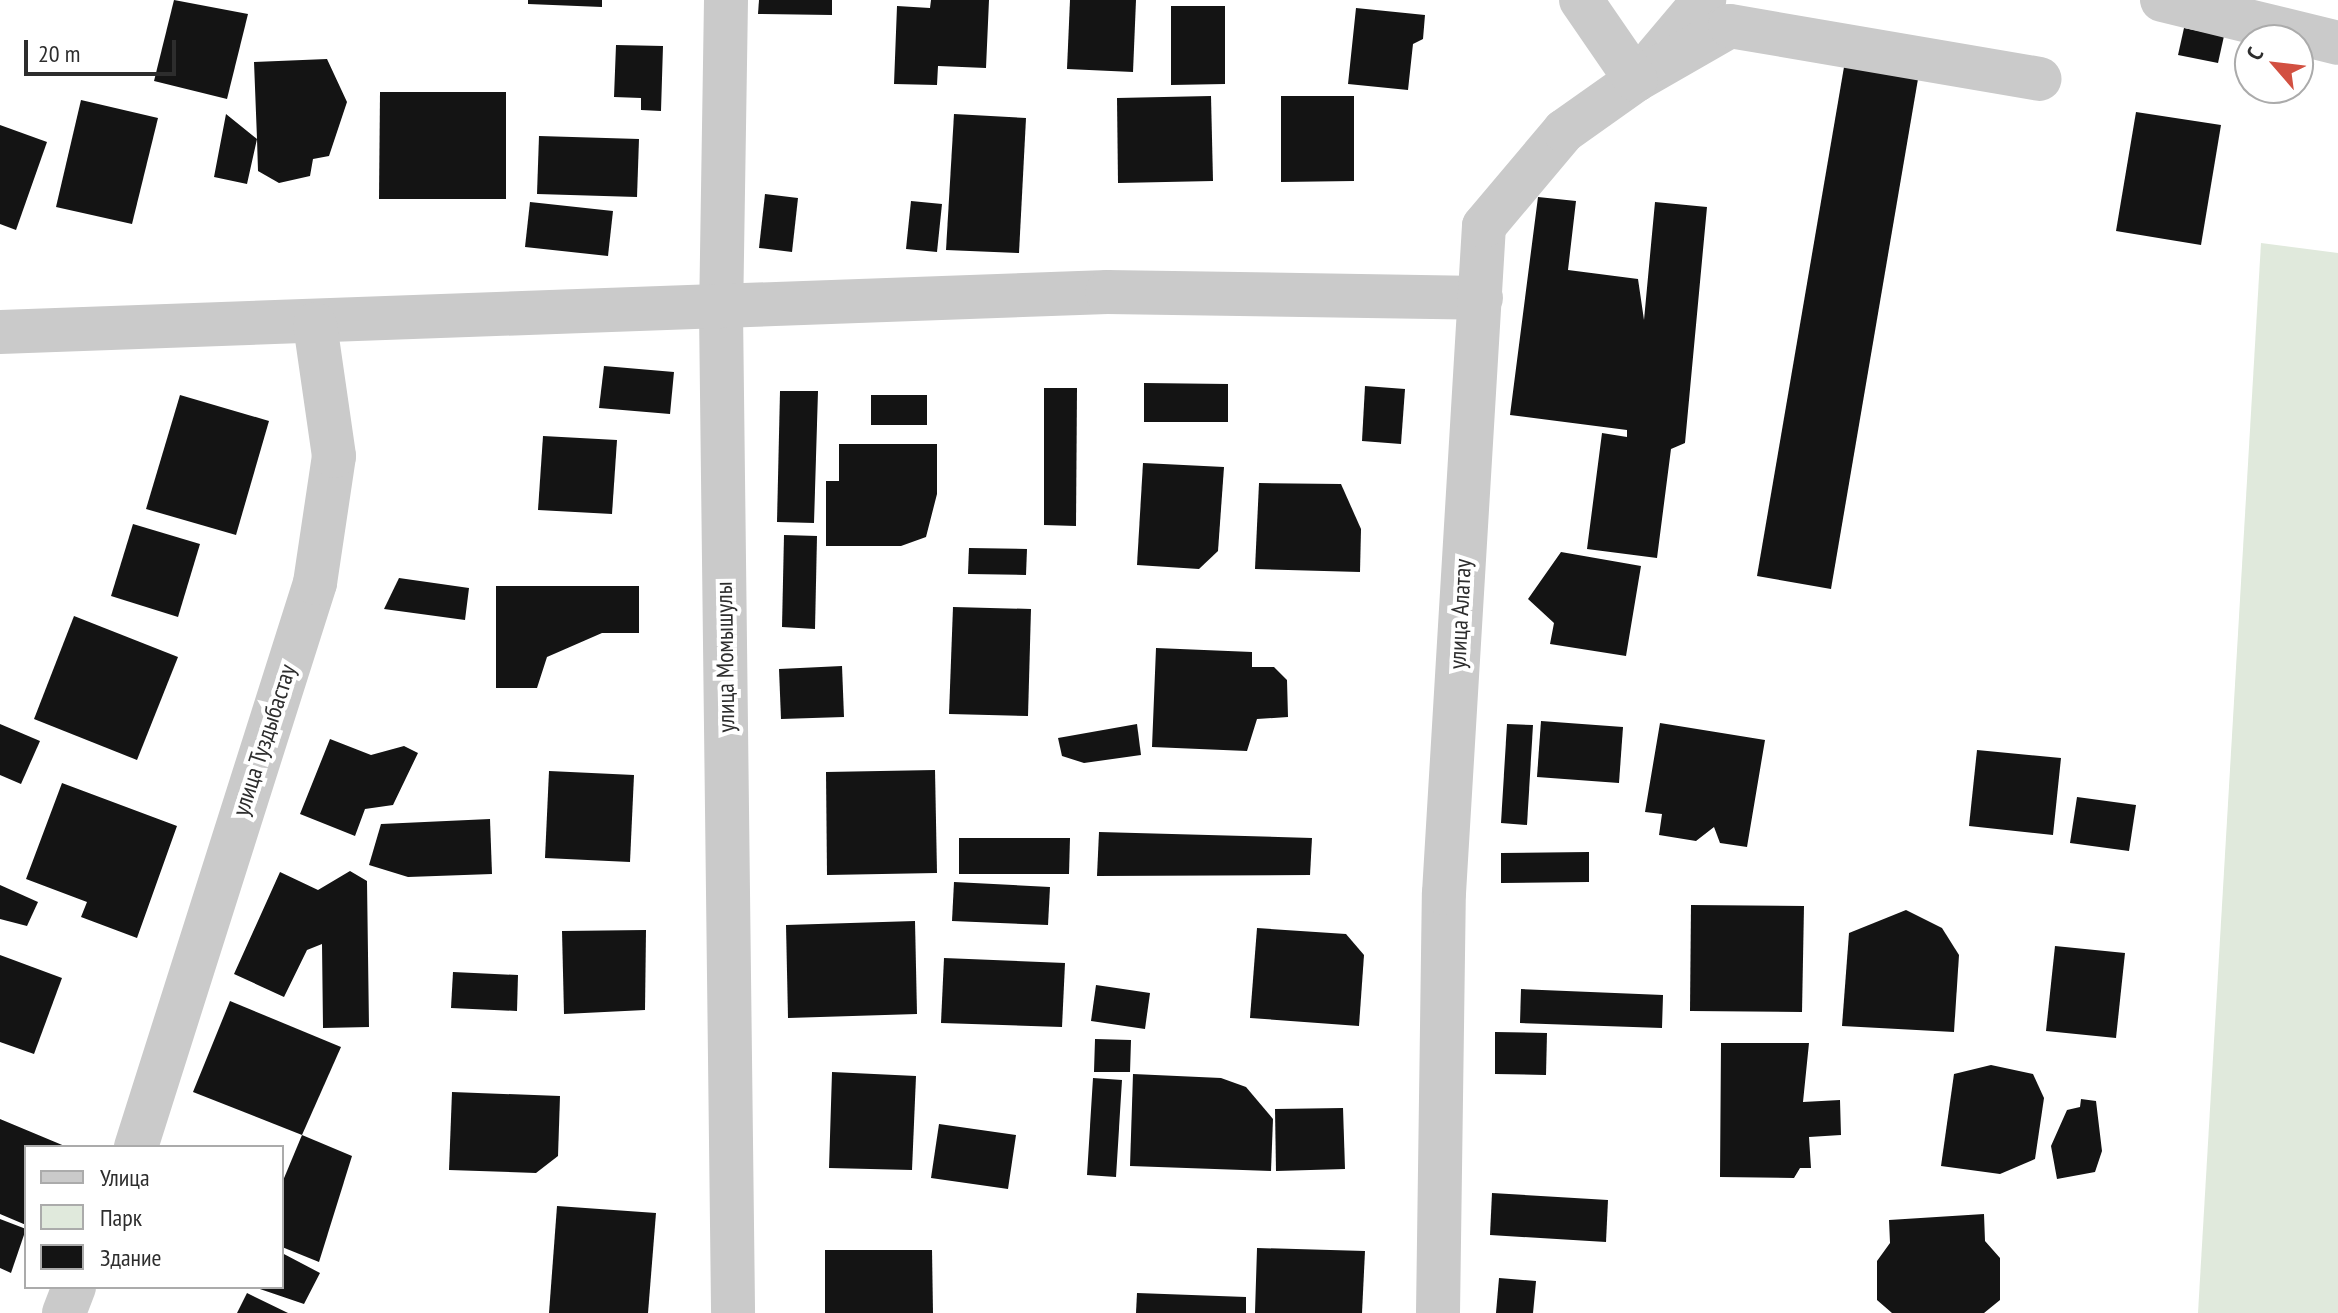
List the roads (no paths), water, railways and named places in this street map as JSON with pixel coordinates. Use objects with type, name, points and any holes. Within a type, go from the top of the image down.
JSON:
[{"type":"street","name":"улица Момышулы","points":[[726,0],[721,311],[733,1313]]},
{"type":"street","points":[[1581,0],[1636,80]]},
{"type":"street","points":[[1636,80],[1704,0]]},
{"type":"street","points":[[2162,0],[2338,43]]},
{"type":"street","points":[[1636,80],[1730,26],[2040,79]]},
{"type":"street","name":"улица Алатау","points":[[1438,1313],[1444,893],[1484,226],[1564,131],[1636,80]]},
{"type":"street","points":[[0,332],[721,311],[1107,292],[1481,298]]},
{"type":"street","name":"улица Туздыбастау","points":[[137,1145],[315,583],[334,456],[315,324]]},
{"type":"street","points":[[64,1313],[73,1289]]}]
